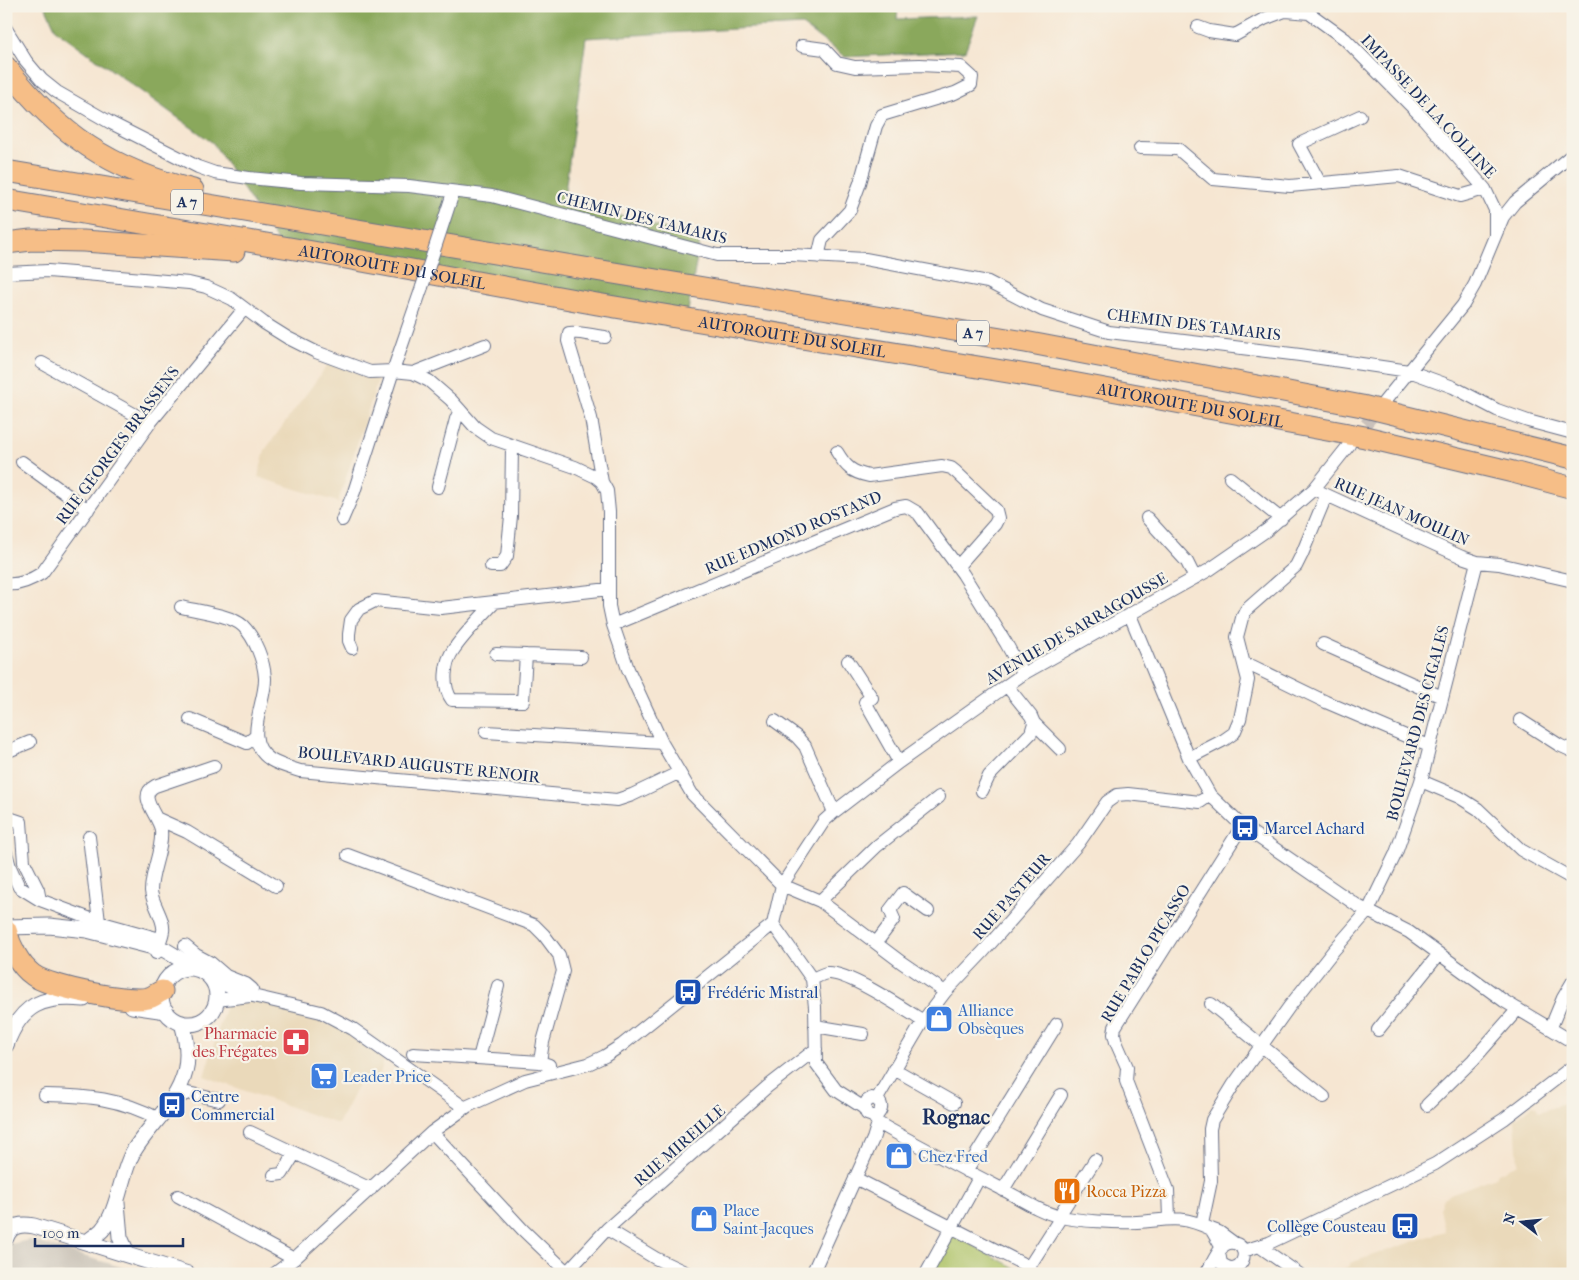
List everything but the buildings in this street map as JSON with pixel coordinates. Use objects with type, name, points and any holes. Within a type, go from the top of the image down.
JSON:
[{"type":"highway","points":[[6,67],[21,87],[47,114],[75,138],[120,166],[177,186],[369,231]]},
{"type":"highway","name":"AUTOROUTE DU SOLEIL","points":[[6,171],[1034,344],[1362,406],[1573,458]]},
{"type":"highway","name":"AUTOROUTE DU SOLEIL","points":[[6,200],[362,261],[597,304],[1051,379],[1365,437],[1573,488]]},
{"type":"highway","points":[[6,243],[31,240],[83,241],[362,261]]},
{"type":"highway","points":[[6,928],[15,955],[33,975],[46,982],[76,990],[134,1000],[149,998],[166,992]]},
{"type":"street","name":"IMPASSE DE LA COLLINE","points":[[1198,27],[1209,31],[1235,35],[1264,19],[1284,11],[1309,13],[1345,39],[1424,119],[1485,189],[1495,210],[1495,236]]},
{"type":"street","name":"CHEMIN DES TAMARIS","points":[[6,29],[26,62],[42,80],[57,92],[111,123],[198,167],[215,173],[292,182],[409,186],[453,195],[492,196],[718,255],[865,259],[988,282],[1042,310],[1109,332],[1300,354],[1409,371],[1453,388],[1497,410],[1528,421],[1573,433]]},
{"type":"street","points":[[802,46],[824,49],[837,63],[855,67],[920,65],[961,67],[972,77],[971,86],[955,93],[882,115],[876,126],[860,183],[850,210],[822,240],[818,257]]},
{"type":"street","points":[[1320,183],[1299,144],[1360,116]]},
{"type":"street","points":[[1140,148],[1178,149],[1213,179],[1290,186],[1399,176],[1460,196],[1485,189]]},
{"type":"street","points":[[1384,402],[1463,305],[1475,284],[1503,218],[1515,202],[1573,154]]},
{"type":"street","points":[[342,520],[354,492],[453,195]]},
{"type":"street","points":[[6,273],[67,272],[189,283],[206,287],[232,299],[288,338],[316,352],[370,372],[393,371],[413,373],[429,381],[452,400],[475,427],[491,438],[576,467],[602,482]]},
{"type":"street","name":"RUE GEORGES BRASSENS","points":[[6,584],[11,585],[30,581],[42,573],[150,423],[244,309]]},
{"type":"street","points":[[605,337],[573,332],[569,334],[568,341],[591,418],[602,482],[607,491],[610,512],[608,589],[613,625],[628,669],[662,743],[692,794],[782,885],[820,901],[945,992]]},
{"type":"street","points":[[413,373],[485,345]]},
{"type":"street","points":[[42,363],[150,423]]},
{"type":"street","points":[[438,487],[460,410]]},
{"type":"street","name":"AVENUE DE SARRAGOUSSE","points":[[782,885],[824,821],[898,762],[1024,674],[1195,578],[1260,535],[1314,489],[1349,445]]},
{"type":"street","points":[[491,566],[500,566],[507,556],[511,516],[512,446]]},
{"type":"street","points":[[837,452],[846,466],[858,474],[868,476],[942,466],[951,468],[996,510],[998,518],[995,524],[958,566]]},
{"type":"street","points":[[22,462],[88,510]]},
{"type":"street","points":[[1230,478],[1280,519]]},
{"type":"street","name":"RUE JEAN MOULIN","points":[[1314,489],[1462,557],[1477,562],[1499,564],[1573,581]]},
{"type":"street","points":[[1189,758],[1234,733],[1240,719],[1248,680],[1237,637],[1242,618],[1246,610],[1296,566],[1326,496]]},
{"type":"street","name":"RUE EDMOND ROSTAND","points":[[613,625],[895,508],[906,506],[918,513],[958,566],[1024,674]]},
{"type":"street","points":[[1147,518],[1187,562],[1195,578]]},
{"type":"street","name":"BOULEVARD DES CIGALES","points":[[1206,1227],[1211,1181],[1210,1129],[1212,1120],[1260,1046],[1334,950],[1368,911],[1396,852],[1421,782],[1477,562]]},
{"type":"street","points":[[352,648],[349,641],[351,620],[359,609],[375,601],[441,608],[608,589]]},
{"type":"street","points":[[495,602],[453,649],[448,660],[446,693],[452,700],[460,701],[523,701],[526,655]]},
{"type":"street","points":[[181,607],[228,619],[243,626],[260,652],[265,679],[256,736],[247,743],[190,720]]},
{"type":"street","points":[[1130,614],[1189,758],[1210,795],[1242,826],[1368,911],[1409,932],[1518,1009],[1551,1027],[1573,1042]]},
{"type":"street","points":[[1323,644],[1442,697]]},
{"type":"street","points":[[496,654],[580,657]]},
{"type":"street","points":[[848,661],[872,698],[866,702],[898,762]]},
{"type":"street","points":[[1252,666],[1326,702],[1429,746]]},
{"type":"street","points":[[1007,686],[1031,716],[1034,723],[1060,749]]},
{"type":"street","points":[[1520,720],[1559,745],[1572,750]]},
{"type":"street","points":[[775,721],[797,737],[805,746],[834,812]]},
{"type":"street","points":[[982,790],[989,776],[1030,734],[1034,723]]},
{"type":"street","points":[[486,732],[662,743]]},
{"type":"street","name":"BOULEVARD AUGUSTE RENOIR","points":[[256,736],[260,748],[271,760],[300,772],[617,800],[678,773]]},
{"type":"street","points":[[6,752],[30,742]]},
{"type":"street","points":[[214,766],[150,789],[148,792],[148,801],[158,819],[161,831],[151,891],[164,930],[158,947],[164,959],[170,1017],[182,1023],[190,1024],[199,1023],[211,1015],[218,1000],[214,981]]},
{"type":"street","points":[[1421,782],[1459,797],[1478,809],[1521,850],[1570,874]]},
{"type":"street","name":"RUE PASTEUR","points":[[872,1115],[878,1114],[882,1108],[877,1099],[923,1021],[945,992],[983,952],[1078,844],[1107,802],[1117,794],[1200,802],[1210,795]]},
{"type":"street","points":[[820,901],[877,846],[939,797]]},
{"type":"street","points":[[6,816],[21,822],[24,862],[38,890],[40,900]]},
{"type":"street","points":[[158,819],[187,832],[276,886]]},
{"type":"street","name":"RUE PABLO PICASSO","points":[[1164,1218],[1168,1190],[1126,1081],[1126,1067],[1114,1034],[1115,1027],[1242,826]]},
{"type":"street","points":[[160,840],[187,832]]},
{"type":"street","points":[[89,837],[99,922]]},
{"type":"street","points":[[6,853],[10,867],[20,886],[40,900],[165,950],[203,971],[214,981],[259,996],[321,1012],[353,1029],[465,1108]]},
{"type":"street","points":[[348,855],[534,925],[544,935],[559,955],[563,971],[543,1042],[540,1062]]},
{"type":"street","points":[[279,1274],[432,1132],[465,1108],[526,1080],[588,1064],[622,1045],[773,924],[782,885]]},
{"type":"street","points":[[876,943],[894,919],[890,910],[903,893],[928,910]]},
{"type":"street","points":[[773,924],[812,979],[816,1063],[836,1090],[872,1115],[966,1171],[1038,1208],[1061,1217],[1097,1220],[1137,1222],[1164,1218],[1195,1221],[1219,1232],[1239,1247],[1243,1261],[1232,1270],[1220,1260],[1220,1250],[1206,1227]]},
{"type":"street","points":[[6,928],[49,926],[88,930],[158,947]]},
{"type":"street","points":[[185,946],[196,955],[211,963],[226,976],[246,984],[259,996]]},
{"type":"street","points":[[1378,1030],[1439,954]]},
{"type":"street","points":[[166,992],[178,970],[196,968]]},
{"type":"street","points":[[812,979],[827,974],[840,975],[883,997],[923,1021]]},
{"type":"street","points":[[1551,1027],[1563,998],[1573,981]]},
{"type":"street","points":[[479,1058],[498,986]]},
{"type":"street","points":[[6,1045],[22,1014],[37,1003],[73,998],[100,1000],[166,992]]},
{"type":"street","points":[[218,1000],[259,996]]},
{"type":"street","points":[[1211,1004],[1324,1097]]},
{"type":"street","points":[[1427,1105],[1473,1060],[1518,1009]]},
{"type":"street","points":[[162,1116],[181,1083],[185,1072],[187,1041],[182,1023]]},
{"type":"street","points":[[87,1242],[103,1229],[117,1200],[130,1158],[145,1135],[187,1086],[194,1071],[199,1023]]},
{"type":"street","points":[[966,1171],[1057,1024]]},
{"type":"street","points":[[815,1026],[864,1034]]},
{"type":"street","name":"RUE MIREILLE","points":[[569,1272],[607,1229],[767,1087],[816,1049]]},
{"type":"street","points":[[413,1054],[540,1062],[565,1070]]},
{"type":"street","points":[[1206,1274],[1220,1250],[1227,1244],[1239,1247],[1260,1246],[1269,1243],[1435,1164],[1504,1119],[1573,1066]]},
{"type":"street","points":[[894,1070],[954,1103]]},
{"type":"street","points":[[179,1097],[188,1093],[219,1100]]},
{"type":"street","points":[[45,1094],[86,1096],[117,1101],[162,1116]]},
{"type":"street","points":[[1002,1190],[1061,1095]]},
{"type":"street","points":[[812,1274],[855,1178],[872,1115]]},
{"type":"street","points":[[250,1132],[371,1188]]},
{"type":"street","points":[[432,1132],[522,1230],[569,1272]]},
{"type":"street","points":[[274,1175],[282,1174],[295,1153]]},
{"type":"street","points":[[855,1178],[1029,1267],[1095,1160]]},
{"type":"street","points":[[926,1274],[979,1178]]},
{"type":"street","points":[[178,1196],[292,1261]]},
{"type":"street","points":[[117,1200],[120,1237],[128,1255]]},
{"type":"street","points":[[6,1238],[13,1228],[22,1224],[87,1242],[188,1274]]},
{"type":"street","points":[[607,1229],[655,1258],[688,1274]]},
{"type":"street","points":[[1260,1246],[1299,1274]]},
{"type":"street","points":[[274,1274],[292,1261]]},
{"type":"shaded area","points":[[329,363],[378,380],[338,502],[258,477],[265,450]]},
{"type":"shaded area","points":[[228,999],[259,1001],[344,1030],[384,1060],[378,1080],[361,1079],[338,1124],[204,1076]]},
{"type":"shaded area","points":[[1573,1101],[1573,1218],[1570,1219],[1573,1224],[1573,1274],[1330,1274],[1350,1266],[1350,1263],[1445,1231],[1440,1209],[1444,1198],[1496,1177],[1498,1173],[1518,1164],[1515,1119],[1533,1105],[1536,1106],[1539,1112]]},
{"type":"shaded area","points":[[29,1240],[145,1274],[6,1274],[6,1262],[11,1244]]},
{"type":"green space","points":[[45,6],[898,6],[897,19],[978,16],[965,51],[845,57],[802,25],[586,38],[564,199],[700,239],[685,329],[280,245],[213,143],[56,30]]},
{"type":"green space","points":[[954,1235],[1022,1272],[1021,1274],[931,1274]]},
{"type":"tunnel","points":[[1354,438],[1381,406]]},
{"type":"railway","points":[[6,1271],[16,1274]]},
{"type":"place","name":"Marcel Achard","points":[[1245,828]]},
{"type":"place","name":"Frédéric Mistral","points":[[688,992]]},
{"type":"place","name":"Alliance Obsèques","points":[[939,1019]]},
{"type":"place","name":"Pharmacie des Frégates","points":[[296,1042]]},
{"type":"place","name":"Leader Price","points":[[324,1076]]},
{"type":"place","name":"Centre Commercial","points":[[172,1105]]},
{"type":"place","name":"Chez Fred","points":[[899,1156]]},
{"type":"place","name":"Rocca Pizza","points":[[1067,1191]]},
{"type":"place","name":"Place Saint-Jacques","points":[[704,1219]]},
{"type":"place","name":"Collège Cousteau","points":[[1405,1226]]},
{"type":"district","name":"Rognac","points":[[956,1117]]}]
